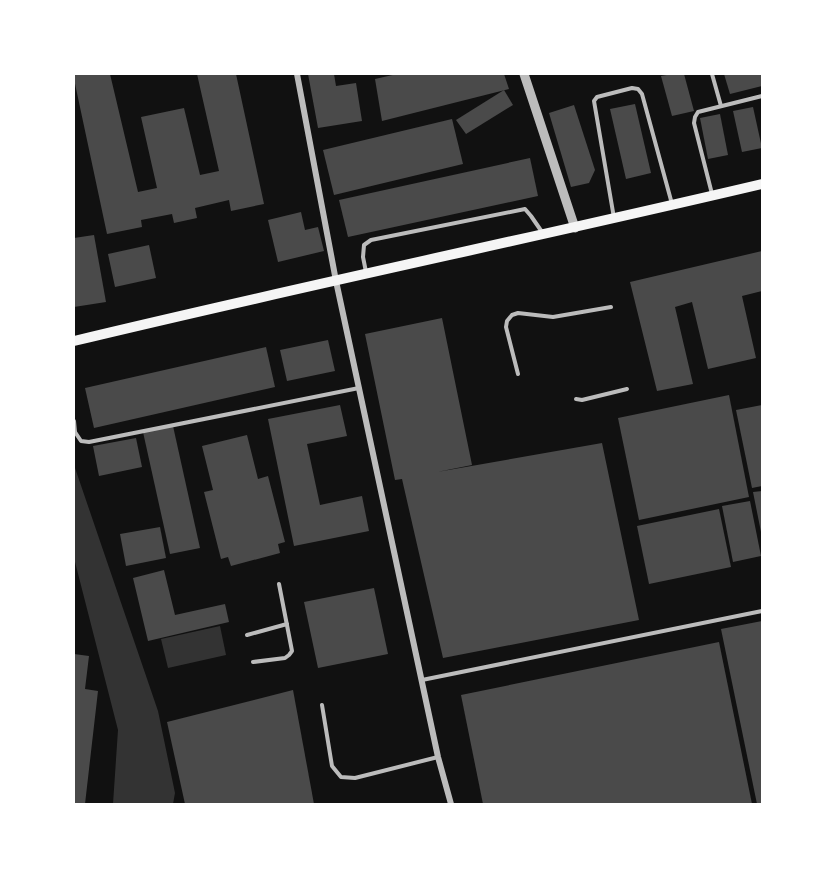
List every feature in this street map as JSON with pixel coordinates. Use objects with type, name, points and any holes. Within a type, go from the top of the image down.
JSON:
[{"type":"main road","points":[[74,341],[762,184]]},
{"type":"street","points":[[297,74],[336,281],[438,757],[451,804]]},
{"type":"street","points":[[524,74],[575,228]]},
{"type":"lane","points":[[712,74],[721,106]]},
{"type":"lane","points":[[614,219],[594,101],[597,98],[632,88],[638,89],[642,94],[673,205]]},
{"type":"lane","points":[[713,196],[694,117],[698,112],[762,96]]},
{"type":"lane","points":[[366,274],[363,257],[364,245],[371,240],[525,209],[544,235]]},
{"type":"lane","points":[[518,374],[506,327],[512,315],[518,313],[553,317],[610,307]]},
{"type":"lane","points":[[74,421],[75,432],[81,441],[89,441],[328,396],[359,388]]},
{"type":"lane","points":[[576,399],[582,400],[627,389]]},
{"type":"lane","points":[[253,662],[285,658],[292,651],[279,584]]},
{"type":"lane","points":[[422,680],[762,611]]},
{"type":"lane","points":[[247,635],[287,624]]},
{"type":"lane","points":[[322,705],[333,766],[341,777],[355,778],[438,757]]},
{"type":"shaded area","points":[[74,465],[158,711],[175,793],[173,804],[113,804],[118,730],[74,558]]},
{"type":"shaded area","points":[[220,626],[226,655],[168,668],[161,639]]},
{"type":"building","points":[[74,74],[110,74],[138,192],[157,188],[141,117],[184,108],[200,175],[219,171],[197,74],[236,74],[264,204],[231,211],[229,200],[195,208],[197,218],[174,223],[172,214],[141,220],[142,227],[107,234]]},
{"type":"building","points":[[308,74],[334,74],[336,86],[356,83],[362,121],[318,128]]},
{"type":"building","points":[[397,74],[504,74],[509,89],[382,121],[375,79]]},
{"type":"building","points":[[684,74],[694,111],[672,116],[661,76]]},
{"type":"building","points":[[724,74],[762,74],[762,86],[730,94]]},
{"type":"building","points":[[504,90],[513,105],[466,134],[456,120]]},
{"type":"building","points":[[635,104],[651,173],[626,179],[610,109]]},
{"type":"building","points":[[574,105],[595,170],[589,183],[571,187],[549,113]]},
{"type":"building","points":[[753,107],[762,148],[742,152],[733,111]]},
{"type":"building","points":[[720,114],[728,155],[708,159],[700,118]]},
{"type":"building","points":[[452,119],[463,164],[334,195],[323,150]]},
{"type":"building","points":[[530,158],[538,196],[348,237],[339,200]]},
{"type":"building","points":[[301,212],[305,230],[318,227],[324,251],[278,262],[268,220]]},
{"type":"building","points":[[94,235],[106,302],[74,307],[74,238]]},
{"type":"building","points":[[149,245],[156,278],[115,287],[108,254]]},
{"type":"building","points":[[762,251],[762,291],[742,296],[756,358],[708,369],[692,302],[675,307],[693,384],[657,391],[630,282]]},
{"type":"building","points":[[442,318],[472,465],[437,472],[602,443],[639,620],[443,658],[402,479],[395,480],[365,334]]},
{"type":"building","points":[[328,340],[335,371],[287,381],[280,350]]},
{"type":"building","points":[[266,347],[275,387],[94,428],[85,388]]},
{"type":"building","points":[[729,395],[749,497],[639,520],[618,418]]},
{"type":"building","points":[[340,405],[347,436],[307,444],[320,505],[362,496],[369,531],[294,546],[268,419]]},
{"type":"building","points":[[762,405],[762,486],[752,488],[736,410]]},
{"type":"building","points":[[173,426],[200,548],[170,554],[143,432]]},
{"type":"building","points":[[247,435],[258,479],[268,476],[285,542],[278,544],[280,553],[231,566],[228,557],[221,559],[204,492],[213,490],[202,446]]},
{"type":"building","points":[[136,438],[142,467],[99,476],[93,446]]},
{"type":"building","points":[[762,491],[762,532],[761,532],[753,492]]},
{"type":"building","points":[[750,501],[761,556],[733,562],[722,506]]},
{"type":"building","points":[[719,509],[731,567],[649,584],[637,526]]},
{"type":"building","points":[[160,527],[166,558],[126,566],[120,534]]},
{"type":"building","points":[[164,570],[175,615],[225,604],[229,622],[148,641],[133,578]]},
{"type":"building","points":[[374,588],[388,654],[318,668],[304,602]]},
{"type":"building","points":[[762,621],[762,804],[757,804],[721,629]]},
{"type":"building","points":[[719,642],[752,804],[483,804],[461,695]]},
{"type":"building","points":[[74,654],[89,656],[85,689],[98,691],[85,804],[74,804]]},
{"type":"building","points":[[293,690],[314,804],[185,804],[167,722]]}]
